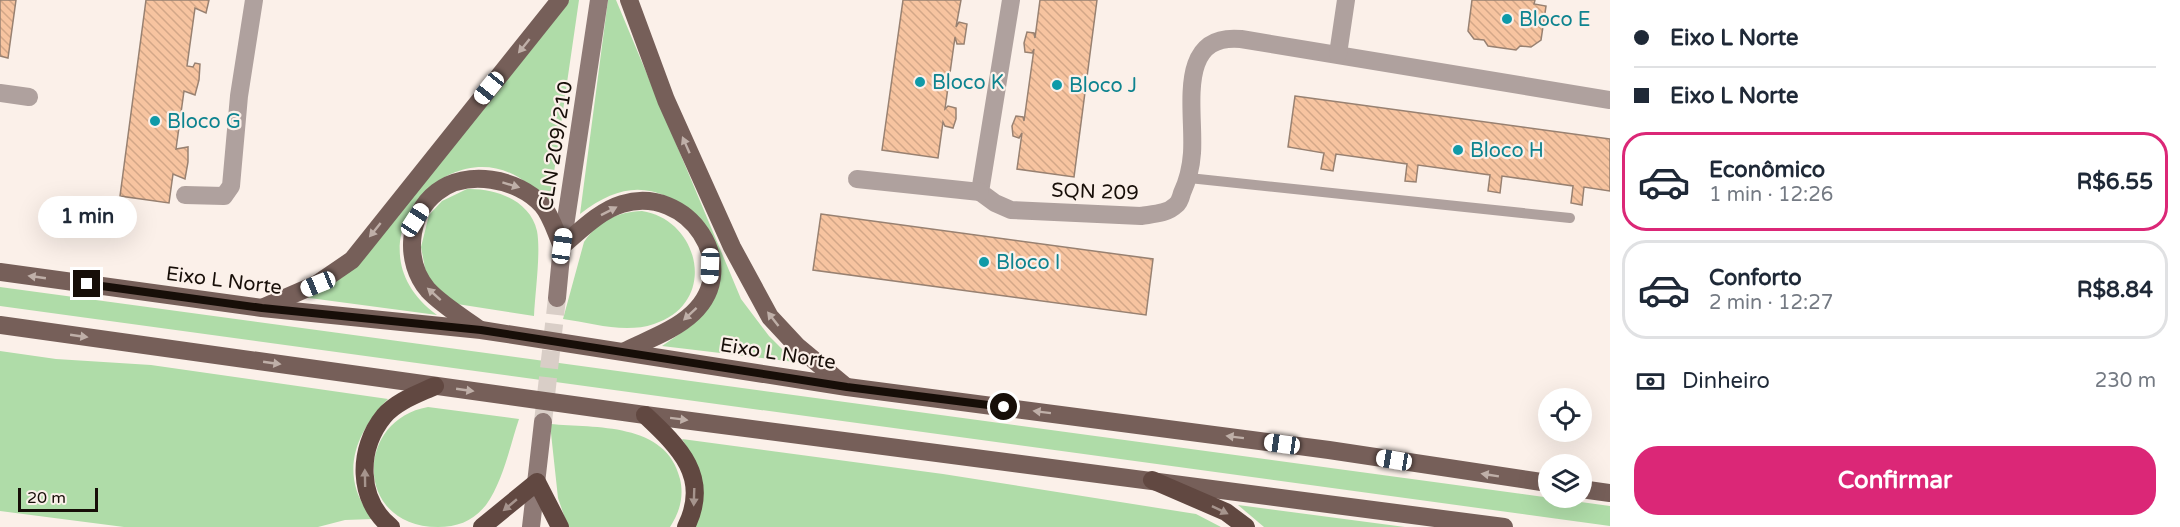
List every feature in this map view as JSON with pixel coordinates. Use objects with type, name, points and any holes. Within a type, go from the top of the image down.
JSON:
[{"type":"highway","points":[[391,527],[378,517],[365,492],[365,465],[369,440],[385,415],[405,399],[435,386]]},
{"type":"highway","points":[[645,415],[675,443],[694,476],[695,503],[686,527]]},
{"type":"highway","points":[[1152,480],[1227,512],[1246,527]]},
{"type":"highway","points":[[482,527],[537,482],[560,527]]},
{"type":"main road","points":[[262,308],[318,284],[352,260],[560,0]]},
{"type":"main road","points":[[629,0],[666,100],[732,247],[770,317],[797,346],[847,387]]},
{"type":"main road","points":[[481,330],[428,289],[414,263],[411,242],[415,220],[432,196],[456,182],[478,178],[521,188],[542,206],[562,246],[596,218],[613,208],[622,204],[648,201],[680,212],[704,236],[711,252],[710,280],[704,297],[694,313],[673,327],[625,351]]},
{"type":"main road","name":"Eixo L Norte","points":[[0,272],[262,308],[481,330],[847,387],[1329,450],[1538,481]]},
{"type":"main road","points":[[0,325],[645,415],[1504,527]]},
{"type":"main road","points":[[1592,491],[1610,493]]},
{"type":"street","points":[[185,195],[224,196],[231,186],[239,96],[254,0]]},
{"type":"street","name":"CLN 209/210","points":[[557,298],[562,246],[599,0]]},
{"type":"street","points":[[857,179],[980,192],[1011,0]]},
{"type":"street","points":[[1338,54],[1346,0]]},
{"type":"street","name":"SQN 209","points":[[980,192],[995,203],[1011,210],[1141,216],[1160,213],[1177,205],[1189,178],[1192,153],[1193,79],[1197,61],[1206,47],[1216,39],[1226,38],[1338,54],[1610,100]]},
{"type":"street","points":[[0,93],[29,97]]},
{"type":"street","points":[[531,527],[543,422]]},
{"type":"lane","points":[[1189,178],[1570,218]]},
{"type":"green space","points":[[567,0],[579,0],[549,207],[528,184],[498,169],[468,168],[440,180],[418,200],[404,226],[400,256],[410,287],[437,315],[302,297],[327,285]]},
{"type":"green space","points":[[608,0],[616,0],[741,299],[769,336],[795,362],[662,346],[691,326],[710,303],[696,215],[681,204],[652,191],[625,191],[596,203],[580,214]]},
{"type":"green space","points":[[467,189],[489,191],[510,198],[527,211],[533,220],[537,231],[538,250],[534,316],[457,304],[427,279],[421,247],[429,215],[442,201]]},
{"type":"green space","points":[[642,211],[662,218],[677,230],[688,245],[694,263],[694,281],[688,299],[675,313],[643,327],[608,327],[563,319],[584,242],[589,235],[609,219],[624,213]]},
{"type":"green space","points":[[0,287],[1538,496],[1538,508],[1592,508],[1592,504],[1610,506],[1610,526],[0,306]]},
{"type":"green space","points":[[0,351],[56,359],[151,365],[388,399],[376,412],[359,441],[353,472],[362,503],[373,519],[345,520],[318,527],[124,527],[0,511]]},
{"type":"green space","points":[[428,407],[519,419],[502,474],[492,496],[481,511],[465,522],[452,526],[438,527],[410,522],[391,510],[378,492],[374,472],[376,451],[387,431],[404,416]]},
{"type":"green space","points":[[550,424],[607,428],[627,432],[661,447],[673,460],[682,492],[676,516],[670,527],[568,527],[558,498]]},
{"type":"green space","points":[[682,439],[943,474],[1196,514],[1221,527],[695,527],[700,490],[699,472]]},
{"type":"green space","points":[[1238,505],[1405,527],[1264,527]]},
{"type":"building","points":[[0,0],[16,0],[8,58],[0,56]]},
{"type":"building","name":"Bloco G","points":[[146,0],[209,0],[206,13],[195,8],[187,66],[193,67],[195,63],[200,64],[199,80],[195,95],[184,91],[176,149],[188,147],[188,162],[185,179],[173,174],[169,203],[120,196]]},
{"type":"building","name":"Bloco K","points":[[903,0],[961,0],[956,27],[959,22],[967,24],[964,44],[957,44],[955,37],[945,109],[948,106],[956,108],[956,119],[953,128],[945,126],[943,122],[938,158],[882,150]]},
{"type":"building","name":"Bloco J","points":[[1040,0],[1097,0],[1074,177],[1017,169],[1022,133],[1019,138],[1013,136],[1012,126],[1016,116],[1023,117],[1024,121],[1034,49],[1032,53],[1025,52],[1024,43],[1027,32],[1034,33],[1035,38]]},
{"type":"building","name":"Bloco E","points":[[1472,0],[1535,0],[1534,4],[1546,6],[1541,40],[1531,47],[1520,46],[1516,50],[1488,46],[1484,40],[1474,39],[1468,31]]},
{"type":"building","name":"Bloco H","points":[[1295,96],[1610,139],[1610,191],[1584,187],[1582,205],[1571,203],[1573,186],[1502,176],[1500,193],[1488,191],[1490,175],[1418,165],[1416,182],[1405,181],[1407,164],[1336,154],[1333,171],[1321,169],[1324,153],[1288,147]]},
{"type":"building","name":"Bloco I","points":[[821,214],[1153,259],[1146,315],[813,270]]},
{"type":"tunnel","points":[[543,422],[557,298]]},
{"type":"place","name":"Bloco E","points":[[1507,19]]},
{"type":"place","name":"Bloco K","points":[[920,82]]},
{"type":"place","name":"Bloco J","points":[[1057,85]]},
{"type":"place","name":"Bloco G","points":[[155,121]]},
{"type":"place","name":"Bloco H","points":[[1458,150]]},
{"type":"place","name":"Bloco I","points":[[984,262]]},
{"type":"route","points":[[87,284],[262,308],[481,330],[847,387],[1004,407]]}]
